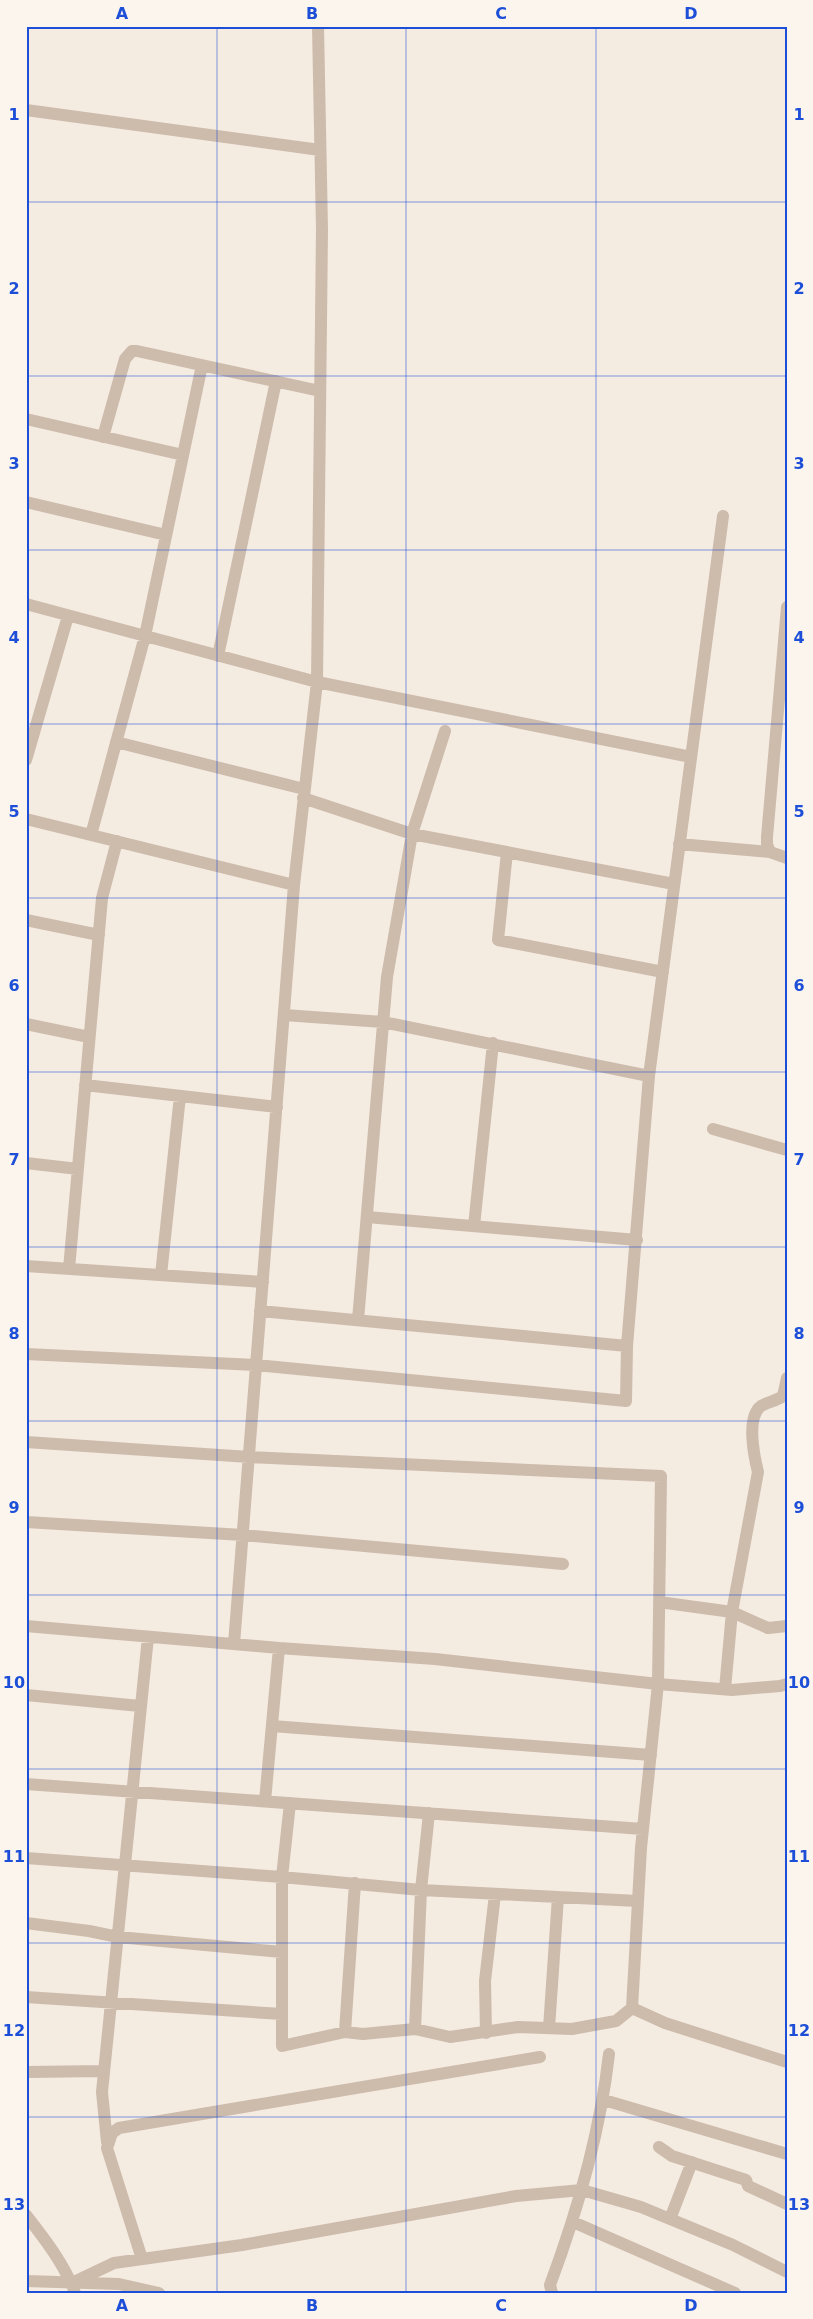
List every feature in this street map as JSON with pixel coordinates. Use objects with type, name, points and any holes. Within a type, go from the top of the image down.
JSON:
[{"type":"street","points":[[234,1644],[294,884],[317,682],[322,230],[318,26]]},
{"type":"street","points":[[26,110],[320,150]]},
{"type":"street","points":[[104,437],[125,359],[132,351],[320,390]]},
{"type":"street","points":[[91,835],[145,636],[202,365]]},
{"type":"street","points":[[218,656],[276,381]]},
{"type":"street","points":[[26,419],[183,455]]},
{"type":"street","points":[[26,502],[166,535]]},
{"type":"street","points":[[26,1354],[256,1365],[626,1401],[627,1346],[649,1076],[723,516]]},
{"type":"street","points":[[26,604],[317,682],[691,757]]},
{"type":"street","points":[[770,852],[767,837],[783,684],[787,607]]},
{"type":"street","points":[[26,760],[68,616]]},
{"type":"street","points":[[358,1320],[387,977],[412,834],[445,731]]},
{"type":"street","points":[[116,742],[303,794],[412,834],[674,884]]},
{"type":"street","points":[[26,819],[294,884]]},
{"type":"street","points":[[69,1269],[102,898],[117,841]]},
{"type":"street","points":[[679,844],[770,852],[787,858]]},
{"type":"street","points":[[507,852],[498,940],[663,972]]},
{"type":"street","points":[[26,920],[99,935]]},
{"type":"street","points":[[284,1015],[383,1022],[649,1076]]},
{"type":"street","points":[[26,1024],[89,1037]]},
{"type":"street","points":[[474,1226],[493,1043]]},
{"type":"street","points":[[85,1085],[277,1107]]},
{"type":"street","points":[[161,1275],[180,1096]]},
{"type":"street","points":[[713,1129],[787,1150]]},
{"type":"street","points":[[26,1163],[78,1169]]},
{"type":"street","points":[[367,1217],[637,1240]]},
{"type":"street","points":[[26,1266],[263,1282]]},
{"type":"street","points":[[260,1311],[627,1346]]},
{"type":"street","points":[[725,1689],[732,1612],[758,1472],[754,1457],[753,1424],[755,1413],[762,1406],[783,1396],[787,1378]]},
{"type":"street","points":[[26,1442],[249,1457],[661,1476],[658,1684],[643,1829],[632,2008],[616,2021],[572,2029],[518,2027],[450,2037],[415,2029],[363,2034],[345,2032],[282,2046],[282,1877],[290,1803]]},
{"type":"street","points":[[26,1522],[243,1536],[563,1564]]},
{"type":"street","points":[[659,1602],[732,1612],[768,1628],[787,1626]]},
{"type":"street","points":[[26,1626],[279,1648],[435,1658],[658,1684],[725,1689],[787,1684]]},
{"type":"street","points":[[142,2259],[107,2148],[102,2092],[148,1637]]},
{"type":"street","points":[[265,1801],[279,1648]]},
{"type":"street","points":[[26,1695],[140,1706]]},
{"type":"street","points":[[272,1726],[651,1755]]},
{"type":"street","points":[[26,1784],[643,1829]]},
{"type":"street","points":[[415,2029],[421,1890],[429,1813]]},
{"type":"street","points":[[26,1858],[125,1864],[421,1890],[638,1901]]},
{"type":"street","points":[[345,2032],[355,1883]]},
{"type":"street","points":[[486,2032],[485,1981],[495,1894]]},
{"type":"street","points":[[549,2028],[558,1897]]},
{"type":"street","points":[[26,1923],[89,1931],[118,1937],[282,1952]]},
{"type":"street","points":[[26,1997],[282,2014]]},
{"type":"street","points":[[632,2008],[665,2022],[787,2062]]},
{"type":"street","points":[[552,2293],[550,2285],[573,2222],[604,2100],[609,2054]]},
{"type":"street","points":[[107,2142],[112,2133],[120,2128],[540,2058]]},
{"type":"street","points":[[26,2072],[104,2071]]},
{"type":"street","points":[[604,2100],[787,2154]]},
{"type":"street","points":[[659,2147],[672,2156],[746,2180],[748,2186],[787,2204]]},
{"type":"street","points":[[670,2219],[692,2162]]},
{"type":"street","points":[[73,2288],[114,2263],[242,2245],[516,2196],[582,2190],[641,2207],[734,2245],[787,2272]]},
{"type":"street","points":[[26,2215],[43,2236],[73,2288]]},
{"type":"street","points":[[573,2222],[735,2293]]},
{"type":"street","points":[[26,2281],[73,2288],[119,2284],[159,2293]]}]
